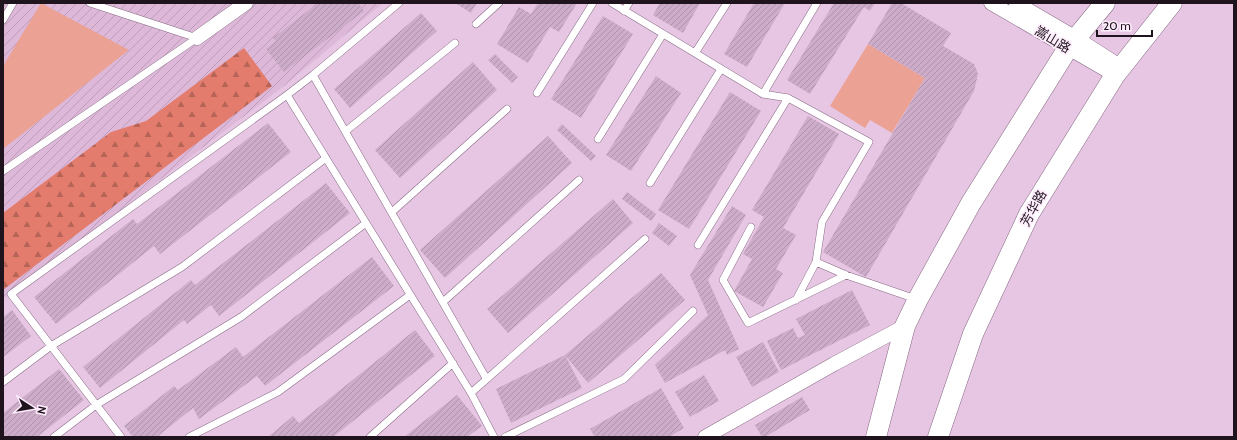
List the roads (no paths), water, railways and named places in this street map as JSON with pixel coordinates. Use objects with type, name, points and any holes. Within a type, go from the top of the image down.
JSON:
[{"type":"main road","points":[[876,437],[905,326],[918,299],[971,203],[1072,43],[1105,3]]},
{"type":"main road","name":"芳华路","points":[[938,437],[973,334],[1029,214],[1118,71],[1172,3]]},
{"type":"street","points":[[197,38],[246,3]]},
{"type":"street","name":"嵩山路","points":[[992,3],[1072,43]]},
{"type":"street","name":"嵩山路","points":[[1016,3],[1072,43],[1118,71]]},
{"type":"street","points":[[705,437],[834,364],[905,326]]},
{"type":"lane","points":[[3,20],[13,3]]},
{"type":"lane","points":[[90,3],[197,38]]},
{"type":"lane","points":[[121,437],[11,294],[287,95],[399,3]]},
{"type":"lane","points":[[476,24],[499,3]]},
{"type":"lane","points":[[537,93],[592,3]]},
{"type":"lane","points":[[612,3],[763,94],[788,98],[869,142],[822,222],[816,262],[796,300]]},
{"type":"lane","points":[[624,11],[629,3]]},
{"type":"lane","points":[[695,53],[727,3]]},
{"type":"lane","points":[[763,94],[817,3]]},
{"type":"lane","points":[[598,139],[663,34]]},
{"type":"lane","points":[[3,171],[197,38]]},
{"type":"lane","points":[[346,131],[455,43]]},
{"type":"lane","points":[[650,183],[721,69]]},
{"type":"lane","points":[[313,75],[486,378]]},
{"type":"lane","points":[[287,95],[453,363],[471,393],[494,437]]},
{"type":"lane","points":[[698,245],[788,98]]},
{"type":"lane","points":[[392,212],[507,109]]},
{"type":"lane","points":[[3,382],[51,346],[182,267],[326,158]]},
{"type":"lane","points":[[443,302],[579,180]]},
{"type":"lane","points":[[54,437],[96,405],[241,317],[366,223]]},
{"type":"lane","points":[[751,227],[723,280],[748,323],[846,275]]},
{"type":"lane","points":[[471,393],[486,378],[645,239]]},
{"type":"lane","points":[[816,262],[846,275],[918,299]]},
{"type":"lane","points":[[188,437],[278,392],[410,295]]},
{"type":"lane","points":[[505,437],[624,379],[693,311]]},
{"type":"lane","points":[[370,437],[453,363]]}]
